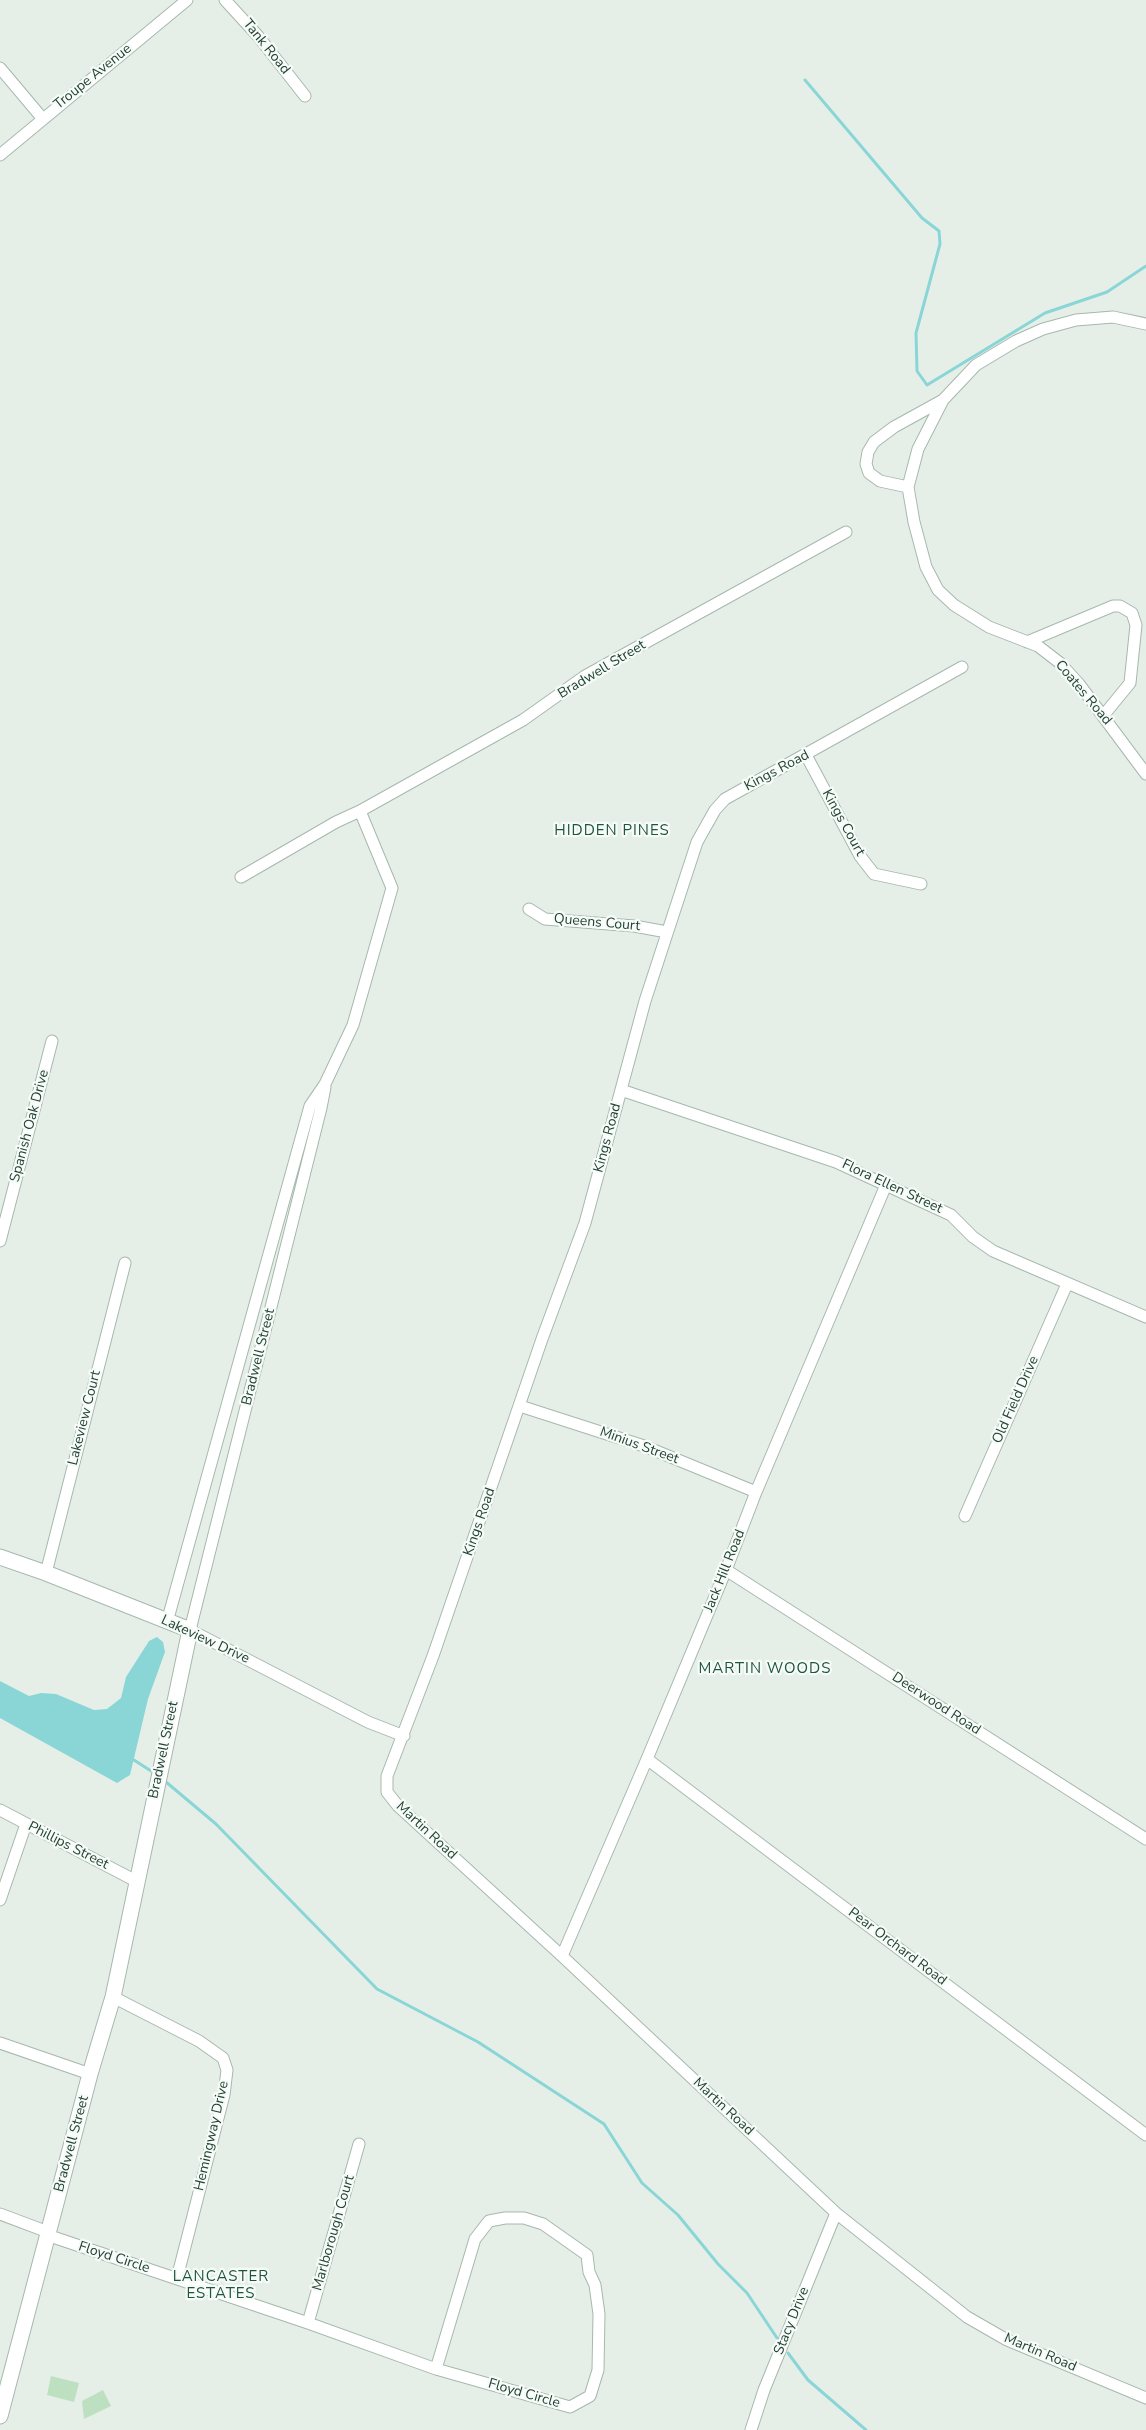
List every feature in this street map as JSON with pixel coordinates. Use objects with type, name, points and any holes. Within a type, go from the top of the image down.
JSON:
[{"type":"street","name":"Troupe Avenue","points":[[0,155],[187,0]]},
{"type":"street","name":"Tank Road","points":[[225,0],[258,36],[305,96]]},
{"type":"street","points":[[0,68],[43,119]]},
{"type":"street","name":"Coates Road","points":[[1146,324],[1113,317],[1076,320],[1043,329],[1016,341],[976,365],[943,400],[918,449],[908,487],[914,522],[926,567],[938,590],[954,605],[989,627],[1038,646],[1060,663],[1103,716],[1146,774]]},
{"type":"street","points":[[908,487],[880,481],[869,474],[866,464],[868,452],[874,442],[894,427],[943,400]]},
{"type":"street","name":"Bradwell Street","points":[[241,877],[336,822],[360,811],[523,720],[585,676],[846,532]]},
{"type":"street","points":[[1027,642],[1113,606],[1120,606],[1132,613],[1136,625],[1130,683],[1103,716]]},
{"type":"street","name":"Kings Road","points":[[404,1736],[542,1339],[585,1223],[645,1002],[697,842],[715,810],[725,799],[962,667]]},
{"type":"street","name":"Kings Court","points":[[806,755],[860,856],[874,874],[921,884]]},
{"type":"street","name":"Bradwell Street","points":[[168,1622],[310,1106],[325,1084],[341,1054],[361,1002],[392,888],[360,811]]},
{"type":"street","name":"Queens Court","points":[[529,909],[545,919],[642,926],[667,932]]},
{"type":"street","name":"Spanish Oak Drive","points":[[0,1241],[5,1201],[52,1041]]},
{"type":"street","name":"Bradwell Street","points":[[0,2416],[90,2074],[113,1997],[190,1630],[319,1118],[325,1084]]},
{"type":"street","name":"Flora Ellen Street","points":[[621,1090],[836,1162],[951,1215],[973,1236],[993,1250],[1146,1318]]},
{"type":"street","name":"Jack Hill Road","points":[[562,1956],[647,1759],[726,1570],[756,1492],[886,1185]]},
{"type":"street","name":"Lakeview Court","points":[[46,1573],[125,1263]]},
{"type":"street","name":"Old Field Drive","points":[[965,1516],[1067,1284]]},
{"type":"street","name":"Minius Street","points":[[520,1406],[644,1446],[756,1492]]},
{"type":"street","name":"Lakeview Drive","points":[[0,1557],[46,1573],[190,1630],[368,1722],[404,1736]]},
{"type":"street","name":"Deerwood Road","points":[[726,1570],[1146,1839]]},
{"type":"street","name":"Martin Road","points":[[404,1736],[387,1776],[386,1792],[398,1806],[562,1956],[836,2213],[967,2317],[1007,2340],[1146,2398]]},
{"type":"street","name":"Pear Orchard Road","points":[[647,1759],[1146,2135]]},
{"type":"street","name":"Phillips Street","points":[[0,1810],[136,1881]]},
{"type":"street","points":[[0,1900],[26,1824]]},
{"type":"street","name":"Hemingway Drive","points":[[113,1997],[199,2041],[223,2058],[227,2070],[224,2095],[177,2278]]},
{"type":"street","points":[[0,2043],[90,2074]]},
{"type":"street","name":"Marlborough Court","points":[[308,2322],[359,2144]]},
{"type":"street","name":"Stacy Drive","points":[[751,2430],[764,2390],[836,2213]]},
{"type":"street","name":"Floyd Circle","points":[[0,2214],[48,2234],[308,2322],[436,2368],[570,2407],[590,2396],[598,2370],[599,2314],[595,2285],[589,2272],[587,2255],[543,2224],[524,2218],[489,2221],[475,2238],[436,2368]]},
{"type":"green space","points":[[51,2376],[79,2383],[74,2402],[47,2395]]},
{"type":"green space","points":[[103,2390],[111,2406],[84,2419],[82,2401]]},
{"type":"water","points":[[157,1637],[163,1642],[165,1652],[148,1699],[130,1775],[117,1783],[0,1718],[0,1681],[29,1696],[41,1693],[56,1694],[94,1710],[107,1709],[121,1698],[126,1677],[149,1641]]},
{"type":"waterway","points":[[805,80],[922,218],[939,231],[940,244],[916,333],[917,371],[927,385],[1045,313],[1107,292],[1146,266]]},
{"type":"waterway","points":[[134,1760],[151,1771]]},
{"type":"waterway","points":[[166,1782],[216,1824],[377,1989],[478,2042],[604,2124],[642,2183],[678,2215],[718,2264],[747,2293],[777,2338]]},
{"type":"waterway","points":[[788,2353],[808,2380],[866,2430]]},
{"type":"district","name":"HIDDEN PINES","points":[[612,831]]},
{"type":"district","name":"MARTIN WOODS","points":[[765,1669]]},
{"type":"district","name":"LANCASTER ESTATES","points":[[221,2286]]}]
